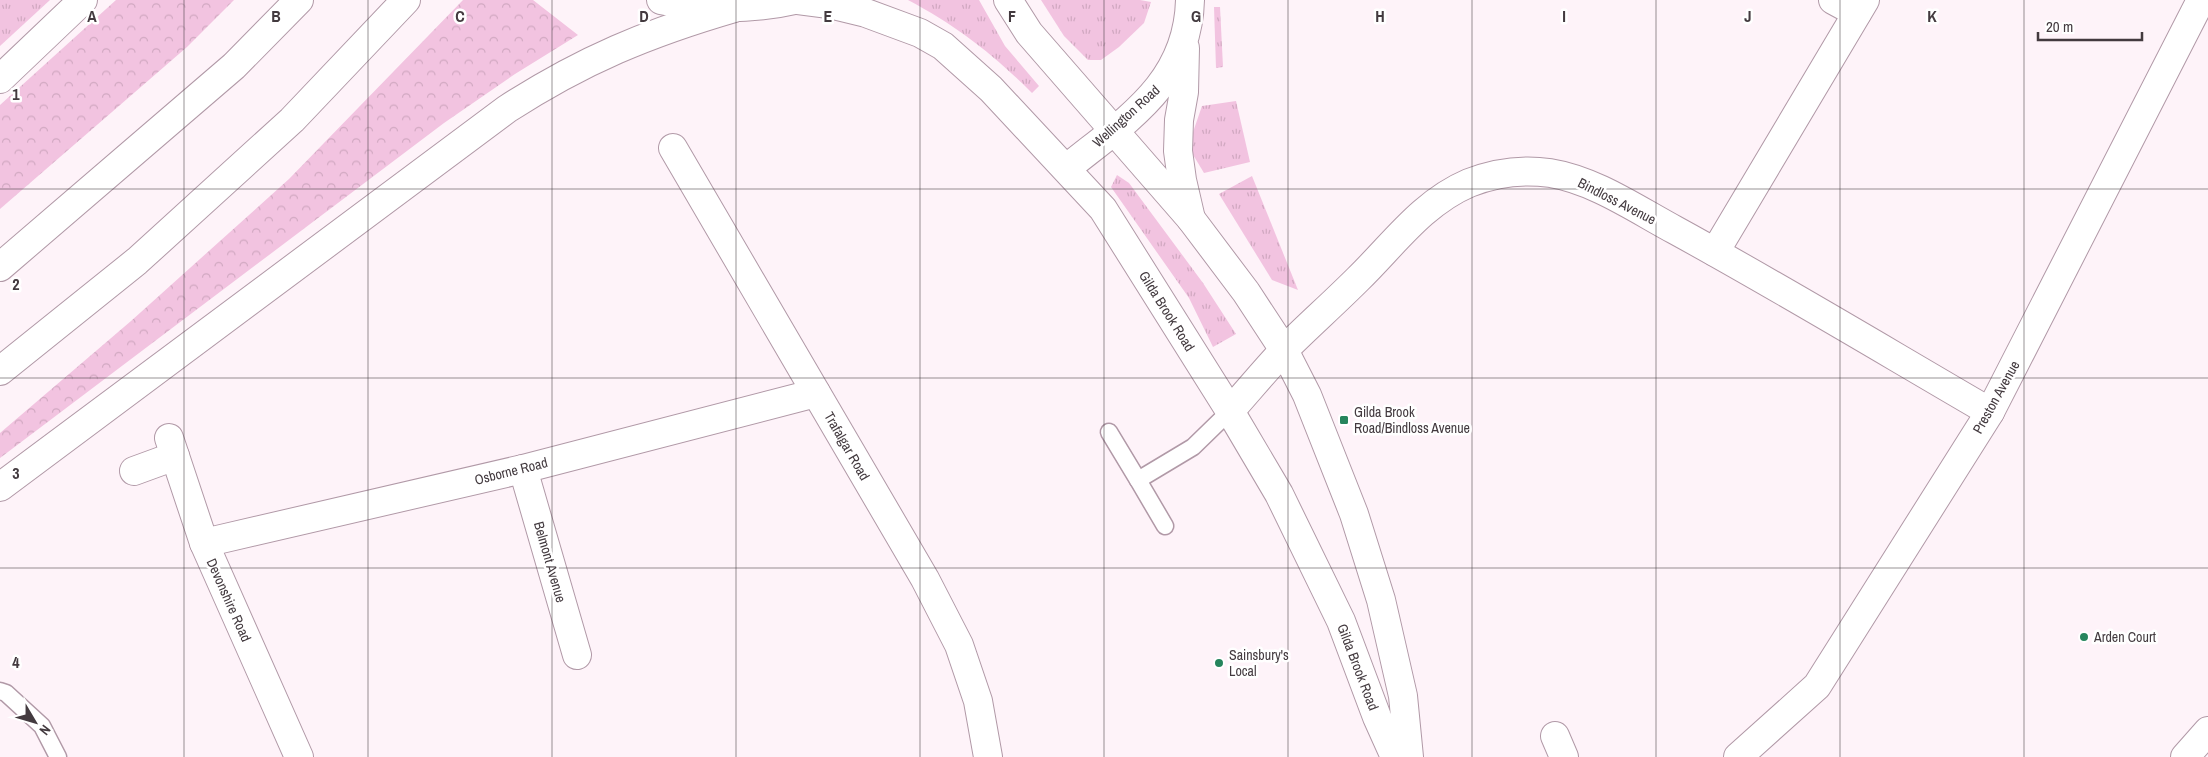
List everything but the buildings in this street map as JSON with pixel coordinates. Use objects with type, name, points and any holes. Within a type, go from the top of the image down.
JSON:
[{"type":"main road","points":[[0,79],[83,0]]},
{"type":"main road","points":[[0,267],[234,66],[299,0]]},
{"type":"main road","points":[[0,371],[137,261],[292,120],[406,0]]},
{"type":"main road","points":[[661,0],[686,6],[734,8],[765,6],[794,0]]},
{"type":"main road","name":"Gilda Brook Road","points":[[798,0],[829,4],[866,13],[920,33],[943,46],[985,82],[1067,168],[1103,209],[1279,494],[1341,621],[1377,717],[1396,757]]},
{"type":"main road","points":[[1008,0],[1029,33],[1192,219],[1246,292],[1284,350],[1307,395],[1354,514],[1381,600],[1403,696],[1409,757]]},
{"type":"main road","name":"Wellington Road","points":[[1067,168],[1115,130],[1151,98],[1163,83],[1185,41],[1190,0]]},
{"type":"main road","points":[[1715,252],[1861,7],[1833,0]]},
{"type":"main road","name":"Preston Avenue","points":[[1738,757],[1817,686],[1990,412],[2201,0]]},
{"type":"main road","points":[[0,487],[507,108],[544,85],[606,52],[672,26],[734,8]]},
{"type":"main road","points":[[1185,41],[1184,92],[1179,120],[1178,151],[1182,180],[1192,219]]},
{"type":"main road","name":"Trafalgar Road","points":[[673,148],[926,579],[960,645],[978,701],[988,757]]},
{"type":"main road","name":"Bindloss Avenue","points":[[1230,412],[1284,350],[1360,278],[1420,214],[1444,196],[1468,184],[1494,175],[1522,171],[1550,173],[1575,179],[1599,189],[1715,252],[1990,412]]},
{"type":"main road","name":"Osborne Road","points":[[204,544],[523,469],[816,393]]},
{"type":"main road","name":"Devonshire Road","points":[[134,471],[172,447],[204,544],[299,757]]},
{"type":"main road","name":"Belmont Avenue","points":[[523,469],[577,655]]},
{"type":"main road","points":[[2185,757],[2208,731]]},
{"type":"lane","points":[[1138,480],[1193,446],[1230,412]]},
{"type":"lane","points":[[1109,432],[1166,526]]},
{"type":"lane","points":[[0,690],[6,693],[42,726],[58,757]]},
{"type":"green space","points":[[0,0],[50,0],[0,46]]},
{"type":"green space","points":[[116,0],[234,0],[187,47],[0,209],[0,105]]},
{"type":"green space","points":[[463,0],[533,0],[578,35],[515,74],[444,123],[0,458],[0,433],[131,321],[289,179]]},
{"type":"green space","points":[[908,0],[979,0],[1005,46],[1039,86],[1032,93],[974,42],[943,20]]},
{"type":"green space","points":[[1041,0],[1140,0],[1151,2],[1144,23],[1119,47],[1101,60],[1088,60],[1064,36]]},
{"type":"green space","points":[[1214,7],[1220,7],[1223,67],[1216,68]]},
{"type":"green space","points":[[1236,101],[1250,162],[1204,173],[1192,153],[1192,135],[1202,106]]},
{"type":"green space","points":[[1117,175],[1129,183],[1203,283],[1236,334],[1213,347],[1189,298],[1111,187]]},
{"type":"green space","points":[[1252,176],[1298,290],[1272,280],[1219,194]]},
{"type":"place","name":"Gilda Brook Road/Bindloss Avenue","points":[[1344,420]]},
{"type":"place","name":"Arden Court","points":[[2084,637]]},
{"type":"place","name":"Sainsbury's Local","points":[[1219,663]]}]
